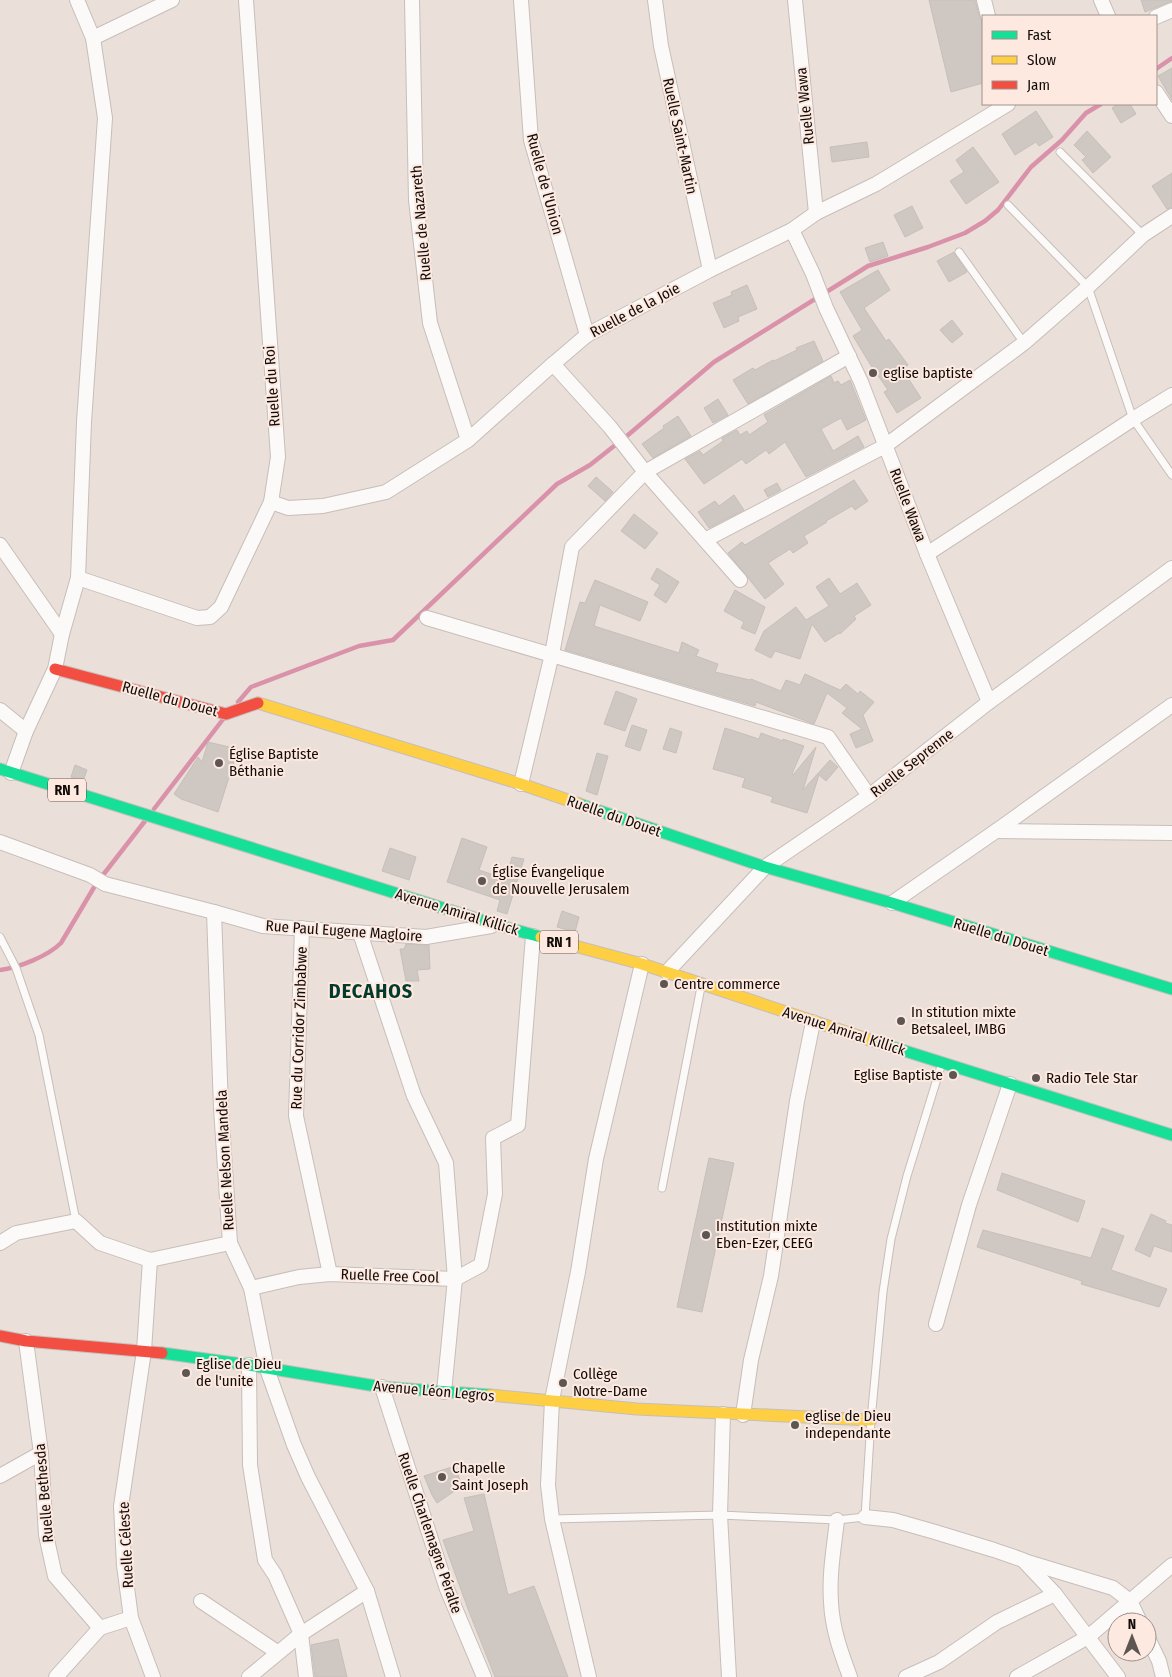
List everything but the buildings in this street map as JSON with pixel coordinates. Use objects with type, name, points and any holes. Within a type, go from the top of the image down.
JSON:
[{"type":"street","points":[[6,771],[55,668],[62,634],[78,578],[84,422],[105,118],[93,38],[77,0]]},
{"type":"street","points":[[93,38],[172,0]]},
{"type":"street","name":"Ruelle du Roi","points":[[78,578],[198,618],[210,617],[221,607],[271,502],[278,457],[273,411],[246,0]]},
{"type":"street","name":"Ruelle de Nazareth","points":[[412,0],[416,200],[430,322],[468,440]]},
{"type":"street","name":"Ruelle de l'Union","points":[[521,0],[531,140],[587,335]]},
{"type":"street","name":"Ruelle Saint-Martin","points":[[655,0],[661,46],[710,270]]},
{"type":"street","name":"Ruelle Wawa","points":[[795,0],[816,213]]},
{"type":"street","points":[[984,0],[988,15]]},
{"type":"street","points":[[1101,0],[1108,15]]},
{"type":"street","points":[[1157,18],[1172,10]]},
{"type":"street","points":[[1157,94],[1172,116]]},
{"type":"street","name":"Ruelle de la Joie","points":[[271,502],[288,508],[323,506],[386,492],[468,440],[587,335],[710,270],[792,230],[816,213],[876,184],[1006,105]]},
{"type":"street","points":[[705,540],[885,446],[1024,343],[1088,287],[1143,235],[1172,216]]},
{"type":"street","name":"Ruelle Wawa","points":[[792,230],[814,274],[826,308],[849,356],[927,554],[989,702]]},
{"type":"street","points":[[521,784],[552,654],[572,547],[645,472],[849,356]]},
{"type":"street","points":[[553,364],[610,427],[645,472],[740,580]]},
{"type":"street","points":[[927,554],[1172,395]]},
{"type":"street","points":[[0,545],[62,634]]},
{"type":"street","name":"Ruelle Seprenne","points":[[667,972],[765,867],[870,796],[989,702],[1172,568]]},
{"type":"street","points":[[427,618],[828,737],[870,796]]},
{"type":"street","name":"Ruelle du Douet","points":[[55,668],[226,714],[257,703],[521,784],[765,867],[892,903],[1172,989]]},
{"type":"street","points":[[892,903],[1172,705]]},
{"type":"street","points":[[0,710],[26,731]]},
{"type":"street","name":"Avenue Amiral Killick","points":[[6,771],[497,925],[642,964],[942,1063]]},
{"type":"street","points":[[996,831],[1172,833]]},
{"type":"street","name":"Rue Paul Eugene Magloire","points":[[0,842],[90,874],[105,884],[262,926],[426,937],[497,925]]},
{"type":"street","name":"Ruelle Nelson Mandela","points":[[214,912],[221,1108],[230,1243],[252,1288],[267,1369],[294,1445],[308,1477],[367,1591],[393,1677]]},
{"type":"street","name":"Rue du Corridor Zimbabwe","points":[[302,928],[296,1116],[330,1274]]},
{"type":"street","points":[[360,933],[414,1096],[446,1163],[455,1279],[444,1392]]},
{"type":"street","name":"Ruelle Free Cool","points":[[252,1288],[299,1277],[330,1274],[455,1279],[481,1265],[495,1194],[493,1138],[518,1125],[534,936]]},
{"type":"street","points":[[589,1677],[552,1519],[548,1485],[552,1400],[578,1272],[596,1159],[642,964]]},
{"type":"street","points":[[743,1415],[751,1360],[771,1276],[797,1101],[813,1022]]},
{"type":"street","name":"RN 1","points":[[942,1063],[1172,1135]]},
{"type":"street","points":[[936,1324],[969,1205],[1010,1084]]},
{"type":"street","points":[[0,1243],[16,1233],[76,1221],[100,1243],[150,1260],[230,1243]]},
{"type":"street","name":"Ruelle Céleste","points":[[150,1260],[144,1351],[121,1506],[124,1566],[131,1618],[153,1677]]},
{"type":"street","name":"Avenue Léon Legros","points":[[0,1336],[26,1341],[144,1351],[249,1365],[382,1387],[552,1400],[637,1409],[871,1420]]},
{"type":"street","name":"Ruelle Bethesda","points":[[26,1341],[41,1453],[46,1535],[55,1576],[100,1628]]},
{"type":"street","points":[[249,1365],[250,1465],[265,1560],[275,1575],[301,1634],[306,1677]]},
{"type":"street","name":"Ruelle Charlemagne Péralte","points":[[382,1387],[447,1589],[484,1677]]},
{"type":"street","points":[[723,1414],[720,1515],[729,1677]]},
{"type":"street","points":[[0,1476],[41,1453]]},
{"type":"street","points":[[865,1517],[893,1520],[918,1527],[1100,1583],[1113,1588],[1130,1601],[1135,1612]]},
{"type":"street","points":[[837,1520],[830,1602],[834,1627],[850,1677]]},
{"type":"street","points":[[1023,1560],[1055,1594],[1118,1677]]},
{"type":"street","points":[[1017,1677],[1088,1637],[1172,1565]]},
{"type":"street","points":[[249,1677],[301,1634],[367,1591]]},
{"type":"street","points":[[906,1677],[939,1662],[997,1622],[1055,1594]]},
{"type":"street","points":[[200,1601],[277,1652]]},
{"type":"street","points":[[56,1677],[100,1628],[131,1618]]},
{"type":"street","points":[[1157,1659],[1163,1677]]},
{"type":"lane","points":[[1060,152],[1143,235]]},
{"type":"lane","points":[[1008,205],[1088,287],[1133,419],[1172,475]]},
{"type":"lane","points":[[959,252],[1024,343]]},
{"type":"lane","points":[[0,937],[16,968],[38,1035],[76,1221]]},
{"type":"lane","points":[[662,1188],[702,984]]},
{"type":"lane","points":[[552,1519],[720,1515],[837,1520],[865,1517],[871,1420],[883,1292],[891,1239],[907,1176],[942,1063]]},
{"type":"waterway","points":[[1157,68],[1172,58]]},
{"type":"waterway","points":[[238,702],[251,687],[359,646],[393,640],[557,484],[590,465],[714,362],[868,266],[965,233],[985,221],[998,210],[1031,167],[1062,140],[1086,113],[1099,105]]},
{"type":"waterway","points":[[154,809],[224,718]]},
{"type":"waterway","points":[[0,970],[32,961],[61,943],[96,884],[145,821]]},
{"type":"traffic: fast","points":[[0,769],[497,925],[541,937]]},
{"type":"traffic: fast","points":[[579,804],[765,867],[892,903],[1172,989]]},
{"type":"traffic: fast","points":[[870,1040],[1172,1135]]},
{"type":"traffic: fast","points":[[162,1353],[382,1387],[490,1395]]},
{"type":"traffic: slow","points":[[258,703],[521,784],[579,804]]},
{"type":"traffic: slow","points":[[541,937],[642,964],[870,1040]]},
{"type":"traffic: slow","points":[[490,1395],[637,1409],[871,1420]]},
{"type":"traffic: jam","points":[[55,669],[226,714],[258,703]]},
{"type":"traffic: jam","points":[[0,1336],[26,1341],[162,1353]]},
{"type":"place","name":"eglise baptiste","points":[[873,373]]},
{"type":"place","name":"Église Baptiste Béthanie","points":[[219,763]]},
{"type":"place","name":"Église Évangelique de Nouvelle Jerusalem","points":[[482,881]]},
{"type":"place","name":"Centre commerce","points":[[664,984]]},
{"type":"place","name":"In stitution mixte Betsaleel, IMBG","points":[[901,1021]]},
{"type":"place","name":"Eglise Baptiste","points":[[953,1075]]},
{"type":"place","name":"Radio Tele Star","points":[[1036,1078]]},
{"type":"place","name":"Institution mixte Eben-Ezer, CEEG","points":[[706,1235]]},
{"type":"place","name":"Eglise de Dieu de l'unite","points":[[186,1373]]},
{"type":"place","name":"Collège Notre-Dame","points":[[563,1383]]},
{"type":"place","name":"eglise de Dieu independante","points":[[795,1425]]},
{"type":"place","name":"Chapelle Saint Joseph","points":[[442,1477]]},
{"type":"district","name":"DECAHOS","points":[[371,991]]}]
